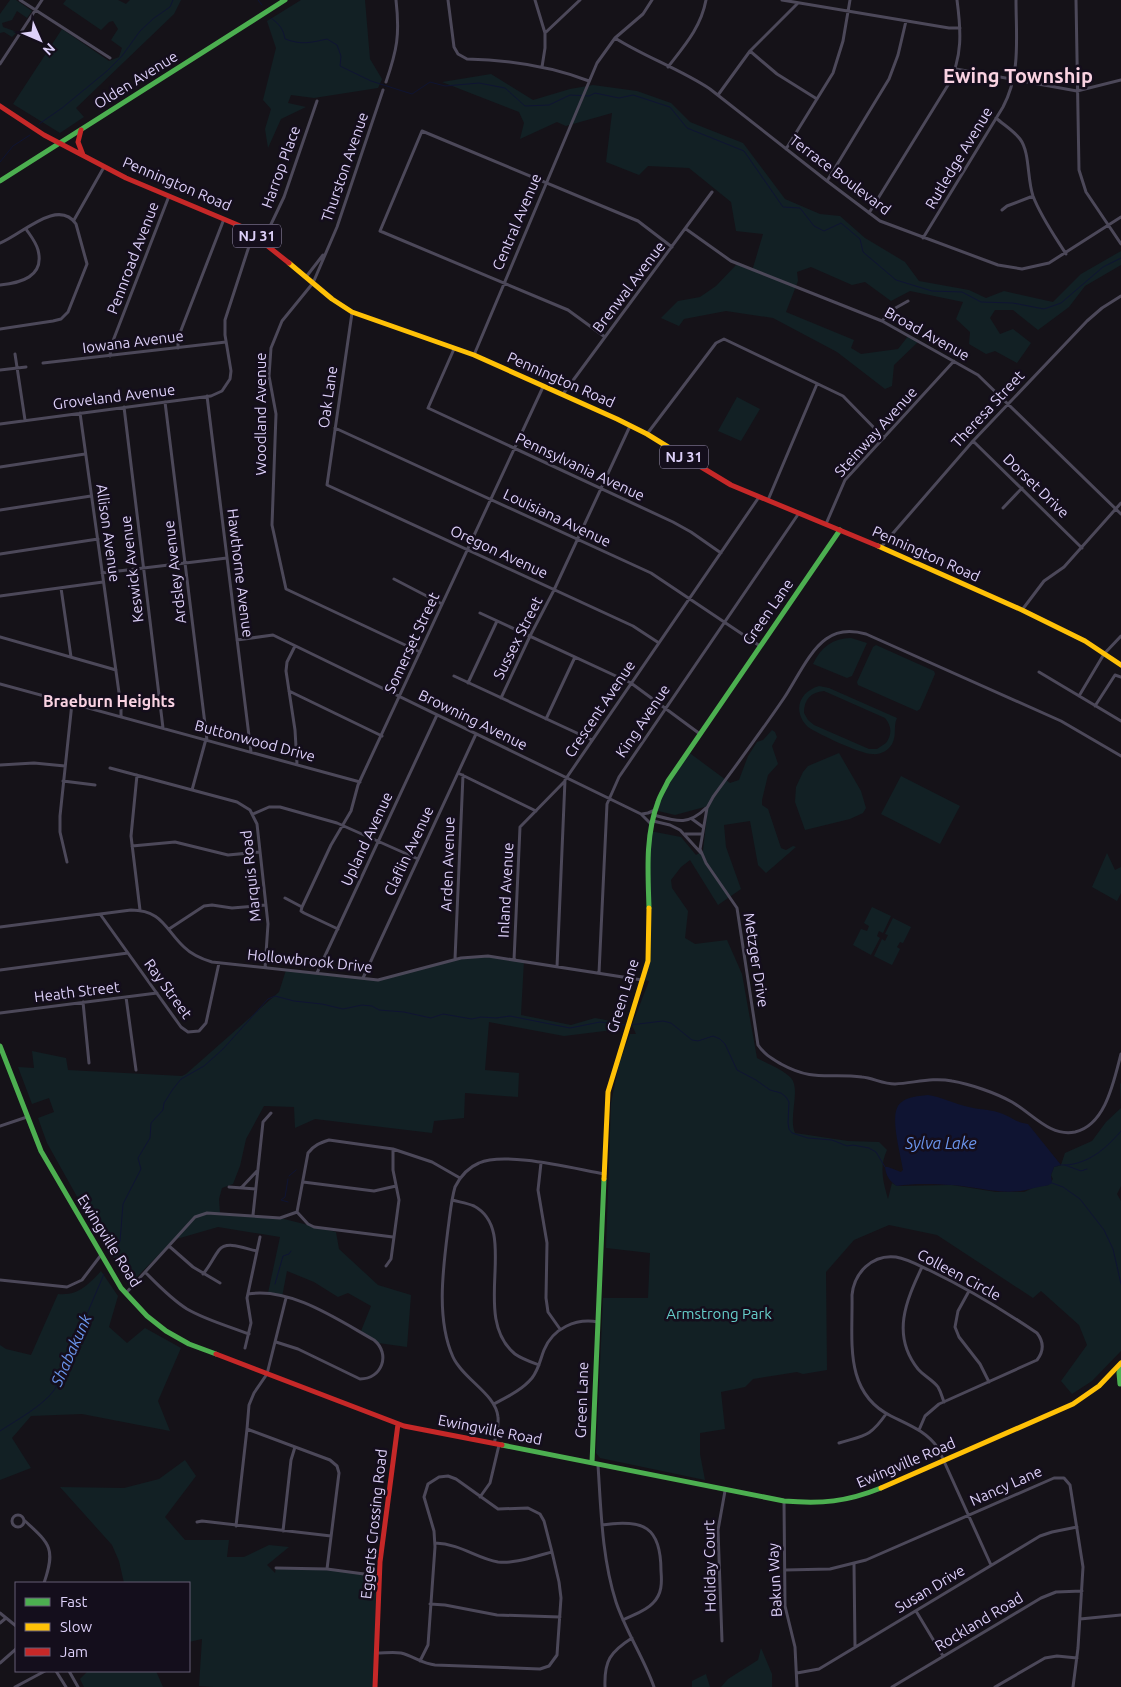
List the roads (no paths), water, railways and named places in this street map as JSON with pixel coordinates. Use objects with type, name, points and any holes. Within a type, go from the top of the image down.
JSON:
[{"type":"main road","name":"Olden Avenue","points":[[0,181],[285,0]]},
{"type":"main road","name":"Pennington Road","points":[[0,106],[60,143],[104,167],[139,184],[224,218],[253,233],[332,299],[352,312],[474,355],[630,425],[722,480],[1060,627],[1092,645],[1121,665]]},
{"type":"main road","points":[[81,130],[78,142],[84,156]]},
{"type":"main road","name":"Green Lane","points":[[595,1464],[598,1322],[609,1086],[642,980],[648,953],[647,865],[656,809],[664,788],[840,530]]},
{"type":"main road","name":"Ewingville Road","points":[[0,1046],[27,1117],[47,1162],[125,1293],[152,1321],[189,1344],[398,1424],[725,1491],[784,1501],[821,1503],[855,1498],[880,1490],[1080,1400],[1100,1386],[1121,1365]]},
{"type":"main road","points":[[1121,1365],[1119,1373],[1121,1385]]},
{"type":"main road","points":[[1110,1375],[1121,1385]]},
{"type":"main road","name":"Eggerts Crossing Road","points":[[376,1687],[379,1576],[398,1424]]},
{"type":"street","points":[[20,0],[110,58]]},
{"type":"street","points":[[0,64],[42,0]]},
{"type":"street","points":[[386,82],[396,51],[399,32],[396,0]]},
{"type":"street","points":[[448,0],[454,47],[460,57],[542,67],[565,72],[589,81]]},
{"type":"street","points":[[535,0],[545,33],[542,67]]},
{"type":"street","points":[[545,33],[580,0]]},
{"type":"street","name":"Central Avenue","points":[[474,355],[589,81],[603,53],[615,38],[643,14],[652,0]]},
{"type":"street","points":[[668,67],[695,33],[702,18],[706,0]]},
{"type":"street","points":[[782,0],[949,28],[960,28]]},
{"type":"street","points":[[786,149],[826,85],[838,61],[850,0]]},
{"type":"street","points":[[869,213],[956,69],[960,48],[958,0]]},
{"type":"street","name":"Rutledge Avenue","points":[[923,238],[1008,98],[1014,80],[1017,57],[1016,0]]},
{"type":"street","points":[[1076,0],[1079,170],[1086,192],[1121,244]]},
{"type":"street","points":[[718,95],[750,51],[798,3]]},
{"type":"street","points":[[827,181],[889,79],[898,55],[906,21]]},
{"type":"street","name":"Terrace Boulevard","points":[[615,38],[668,67],[699,81],[869,213],[887,224],[998,265],[1013,269],[1040,266],[1057,260],[1121,217]]},
{"type":"street","points":[[750,51],[776,74],[817,99]]},
{"type":"street","points":[[956,69],[1077,91],[1121,80]]},
{"type":"street","name":"Thurston Avenue","points":[[313,283],[337,226],[383,90]]},
{"type":"street","name":"Harrop Place","points":[[263,241],[284,197],[316,101]]},
{"type":"street","points":[[996,118],[1016,135],[1023,144],[1033,196],[1047,225],[1066,254]]},
{"type":"street","points":[[605,337],[573,313],[380,231],[422,131],[638,221],[672,247]]},
{"type":"street","points":[[74,220],[104,167]]},
{"type":"street","name":"Brenwal Avenue","points":[[562,395],[712,192]]},
{"type":"street","name":"Pennroad Avenue","points":[[110,356],[111,346],[169,196]]},
{"type":"street","points":[[1002,210],[1007,206],[1033,196]]},
{"type":"street","points":[[0,243],[10,239],[40,220],[53,215],[65,215],[74,220],[87,264],[68,312],[57,320],[0,329]]},
{"type":"street","points":[[178,348],[178,338],[224,218]]},
{"type":"street","points":[[0,285],[22,282],[30,277],[36,269],[39,259],[38,250],[26,229]]},
{"type":"street","name":"Broad Avenue","points":[[686,229],[731,261],[882,321],[978,375],[1121,514]]},
{"type":"street","points":[[226,342],[224,328],[226,313],[253,233]]},
{"type":"street","name":"Thurston Avenue","points":[[306,277],[326,251]]},
{"type":"street","name":"Woodland Avenue","points":[[313,283],[282,322],[274,339],[270,357],[270,376],[276,414],[272,525],[286,589],[420,652]]},
{"type":"street","name":"Theresa Street","points":[[880,548],[1008,403],[1087,321],[1121,296]]},
{"type":"street","points":[[882,321],[892,310],[908,301]]},
{"type":"street","name":"Oak Lane","points":[[327,485],[352,312]]},
{"type":"street","points":[[647,434],[717,342],[727,340],[846,399],[884,438]]},
{"type":"street","name":"Iowana Avenue","points":[[43,364],[226,342]]},
{"type":"street","name":"Groveland Avenue","points":[[0,424],[218,393],[227,385],[231,371],[226,342]]},
{"type":"street","name":"Pennsylvania Avenue","points":[[455,348],[428,408],[683,527],[720,553]]},
{"type":"street","points":[[14,354],[25,420]]},
{"type":"street","name":"Steinway Avenue","points":[[826,524],[845,480],[954,361]]},
{"type":"street","points":[[0,370],[26,366]]},
{"type":"street","points":[[768,500],[817,384]]},
{"type":"street","name":"Somerset Street","points":[[302,907],[330,845],[351,811],[360,782],[543,386]]},
{"type":"street","name":"Hawthorne Avenue","points":[[207,396],[251,752]]},
{"type":"street","name":"Ardsley Avenue","points":[[165,402],[206,740]]},
{"type":"street","name":"Keswick Avenue","points":[[124,407],[163,728]]},
{"type":"street","name":"Allison Avenue","points":[[80,413],[121,716]]},
{"type":"street","name":"Sussex Street","points":[[501,698],[554,590],[630,425]]},
{"type":"street","name":"Louisiana Avenue","points":[[335,428],[651,573],[760,646]]},
{"type":"street","name":"Dorset Drive","points":[[973,441],[1082,548]]},
{"type":"street","points":[[0,467],[86,454]]},
{"type":"street","name":"Oregon Avenue","points":[[327,485],[633,626],[659,643]]},
{"type":"street","points":[[1003,508],[1022,488]]},
{"type":"street","points":[[0,510],[91,496]]},
{"type":"street","name":"Crescent Avenue","points":[[556,967],[566,779],[759,496]]},
{"type":"street","points":[[1022,610],[1044,581],[1064,567],[1121,503]]},
{"type":"street","name":"King Avenue","points":[[598,973],[608,798],[619,777],[665,708],[800,513]]},
{"type":"street","points":[[0,554],[98,539]]},
{"type":"street","points":[[102,573],[227,558]]},
{"type":"street","points":[[394,579],[442,604]]},
{"type":"street","points":[[0,596],[104,582]]},
{"type":"street","points":[[61,588],[71,657]]},
{"type":"street","points":[[480,612],[631,684],[700,734]]},
{"type":"street","points":[[468,683],[497,621]]},
{"type":"street","points":[[653,821],[692,819],[708,805],[782,702],[816,648],[828,637],[843,632],[854,631],[866,634],[1044,713],[1072,726],[1121,756]]},
{"type":"street","name":"Browning Avenue","points":[[238,640],[273,635],[641,814]]},
{"type":"street","points":[[1079,696],[1104,654],[1121,636]]},
{"type":"street","points":[[0,637],[116,670]]},
{"type":"street","points":[[295,646],[286,666],[288,691],[295,730],[297,764]]},
{"type":"street","points":[[546,719],[575,657]]},
{"type":"street","points":[[1039,672],[1121,721]]},
{"type":"street","points":[[1095,706],[1115,674],[1121,677]]},
{"type":"street","points":[[454,676],[592,740]]},
{"type":"street","name":"Buttonwood Drive","points":[[0,684],[360,782]]},
{"type":"street","points":[[288,691],[382,736]]},
{"type":"street","points":[[67,862],[60,824],[72,703]]},
{"type":"street","name":"Upland Avenue","points":[[317,973],[437,715]]},
{"type":"street","name":"Claflin Avenue","points":[[363,978],[476,734]]},
{"type":"street","points":[[192,790],[206,740]]},
{"type":"street","points":[[0,765],[34,763],[65,766]]},
{"type":"street","name":"Marquis Road","points":[[110,768],[237,802],[246,806],[253,814],[257,824],[266,906],[268,932],[265,968]]},
{"type":"street","points":[[458,773],[536,810]]},
{"type":"street","points":[[0,927],[140,910],[131,827],[137,775]]},
{"type":"street","name":"Arden Avenue","points":[[455,960],[463,775]]},
{"type":"street","name":"Inland Avenue","points":[[514,960],[520,827],[566,779]]},
{"type":"street","points":[[63,782],[95,785]]},
{"type":"street","points":[[701,853],[700,845],[708,805]]},
{"type":"street","points":[[253,814],[270,807],[280,807],[343,826],[379,840],[418,859]]},
{"type":"street","points":[[641,814],[648,814],[656,809]]},
{"type":"street","points":[[641,814],[653,821],[676,828],[684,834],[702,834]]},
{"type":"street","points":[[692,819],[703,827]]},
{"type":"street","name":"Metzger Drive","points":[[684,834],[696,850],[701,853],[736,908],[756,1041],[763,1052],[777,1062],[800,1073],[818,1077],[860,1077],[889,1084],[943,1080],[959,1082],[1004,1098],[1016,1104],[1050,1128],[1064,1132],[1080,1131],[1093,1123],[1102,1110],[1113,1086],[1121,1054]]},
{"type":"street","points":[[132,846],[175,842],[228,855],[260,852]]},
{"type":"street","points":[[285,898],[302,907],[302,913],[338,929]]},
{"type":"street","points":[[169,928],[204,906],[212,905],[232,908],[266,906]]},
{"type":"street","name":"Hollowbrook Drive","points":[[140,910],[154,915],[169,928],[180,943],[191,953],[204,960],[219,963],[384,979],[455,960],[479,956],[642,980]]},
{"type":"street","name":"Ray Street","points":[[100,914],[184,1030],[192,1033],[199,1031],[206,1023],[219,963]]},
{"type":"street","points":[[0,970],[128,953]]},
{"type":"street","name":"Heath Street","points":[[0,1013],[157,993]]},
{"type":"street","points":[[126,997],[136,1070]]},
{"type":"street","points":[[83,1002],[90,1062]]},
{"type":"street","points":[[253,1216],[263,1122],[271,1113]]},
{"type":"street","points":[[0,1126],[27,1117]]},
{"type":"street","points":[[297,1212],[308,1153],[313,1146],[329,1140],[393,1149],[432,1162],[460,1178]]},
{"type":"street","points":[[386,1266],[391,1259],[399,1200],[393,1170],[393,1149]]},
{"type":"street","points":[[480,1497],[490,1483],[498,1422],[494,1404],[459,1369],[452,1355],[447,1336],[442,1282],[455,1187],[460,1178],[472,1166],[491,1159],[518,1159],[605,1174]]},
{"type":"street","points":[[542,1163],[538,1190],[547,1243],[546,1298],[548,1312],[560,1329]]},
{"type":"street","points":[[241,1188],[258,1171]]},
{"type":"street","points":[[303,1182],[374,1191],[396,1186]]},
{"type":"street","points":[[229,1187],[256,1190]]},
{"type":"street","points":[[452,1200],[474,1206],[484,1214],[491,1225],[495,1244],[494,1302],[498,1327],[506,1344],[516,1354],[540,1365]]},
{"type":"street","points":[[125,1293],[195,1217],[207,1213],[280,1218],[297,1212]]},
{"type":"street","points":[[297,1212],[308,1224],[314,1227],[393,1237]]},
{"type":"street","points":[[245,1348],[251,1323],[247,1302],[248,1294],[260,1237]]},
{"type":"street","points":[[203,1274],[224,1246],[229,1245],[256,1252]]},
{"type":"street","points":[[169,1246],[193,1267],[220,1283]]},
{"type":"street","points":[[0,1280],[67,1287],[82,1280],[101,1255]]},
{"type":"street","name":"Colleen Circle","points":[[919,1430],[929,1412],[944,1402],[1037,1360],[1041,1354],[1042,1342],[1037,1333],[969,1291],[898,1257],[880,1258],[865,1266],[858,1275],[852,1295],[854,1368],[858,1383],[866,1396],[878,1408],[886,1414],[919,1430],[933,1441],[944,1461],[991,1566]]},
{"type":"street","points":[[922,1267],[905,1305],[903,1323],[905,1341],[914,1364],[938,1388],[944,1402]]},
{"type":"street","points":[[144,1272],[186,1308],[207,1319],[249,1334]]},
{"type":"street","points":[[969,1291],[958,1311],[956,1327],[959,1337],[980,1364],[989,1382]]},
{"type":"street","points":[[248,1294],[266,1293],[306,1303],[374,1340],[382,1350],[383,1363],[375,1374],[368,1378],[360,1379],[298,1349],[276,1342]]},
{"type":"street","points":[[236,1526],[249,1404],[267,1374],[286,1298]]},
{"type":"street","points":[[494,1404],[522,1387],[532,1377],[540,1365],[547,1343],[560,1329],[580,1321],[598,1322]]},
{"type":"street","points":[[839,1443],[874,1431],[886,1414]]},
{"type":"street","points":[[247,1429],[332,1461],[338,1469],[327,1569]]},
{"type":"street","points":[[283,1531],[291,1460],[295,1447]]},
{"type":"street","name":"Green Lane","points":[[595,1464],[609,1575],[623,1620],[654,1687]]},
{"type":"street","points":[[377,1653],[399,1653],[420,1661],[435,1666],[540,1669],[553,1663],[558,1651],[560,1587],[544,1522],[536,1511],[528,1508],[498,1509],[456,1479],[443,1476],[428,1484],[424,1497],[433,1524],[435,1543],[428,1645],[420,1661]]},
{"type":"street","name":"Nancy Lane","points":[[785,1570],[815,1570],[854,1564],[1054,1478],[1061,1477],[1067,1480],[1070,1486],[1083,1567],[1077,1658],[1073,1687]]},
{"type":"street","name":"Holiday Court","points":[[722,1641],[718,1530],[725,1491]]},
{"type":"street","name":"Bakun Way","points":[[784,1501],[784,1606],[795,1647],[797,1687]]},
{"type":"street","points":[[24,1520],[45,1543],[50,1553],[50,1565],[44,1582]]},
{"type":"street","points":[[197,1522],[202,1521],[331,1536]]},
{"type":"street","points":[[602,1525],[621,1522],[637,1524],[652,1533],[660,1548],[662,1584],[658,1598],[646,1609],[623,1620]]},
{"type":"street","name":"Susan Drive","points":[[797,1673],[819,1669],[1046,1534],[1077,1527]]},
{"type":"street","points":[[435,1543],[458,1546],[499,1562],[513,1562],[552,1552]]},
{"type":"street","points":[[854,1564],[855,1647]]},
{"type":"street","points":[[276,1568],[327,1569],[379,1576]]},
{"type":"street","name":"Rockland Road","points":[[892,1687],[1041,1598],[1056,1592],[1082,1591]]},
{"type":"street","points":[[430,1604],[498,1615],[560,1617]]},
{"type":"street","points":[[916,1611],[943,1656]]},
{"type":"street","points":[[0,1614],[15,1625]]},
{"type":"street","points":[[1080,1619],[1121,1615]]},
{"type":"street","points":[[0,1623],[6,1618]]},
{"type":"street","points":[[605,1687],[605,1670],[608,1660],[615,1650],[632,1638]]},
{"type":"street","points":[[0,1663],[15,1650]]},
{"type":"street","points":[[995,1687],[1045,1658],[1057,1656],[1077,1658]]},
{"type":"street","points":[[15,1687],[44,1672]]},
{"type":"street","points":[[57,1672],[66,1687]]},
{"type":"street","points":[[70,1672],[78,1687]]},
{"type":"water","name":"Sylva Lake","points":[[928,1095],[969,1107],[999,1112],[1028,1124],[1061,1165],[1054,1167],[1051,1175],[1052,1183],[1046,1186],[1013,1192],[952,1185],[918,1184],[897,1186],[890,1181],[885,1167],[901,1172],[903,1170],[895,1121],[897,1108],[906,1099]]},
{"type":"waterway","points":[[39,124],[62,108],[107,71],[122,56],[140,31],[170,7],[173,0]]},
{"type":"waterway","points":[[258,0],[262,5]]},
{"type":"waterway","points":[[271,18],[280,27],[285,39],[306,43],[327,39],[337,45],[341,56],[340,66],[371,81],[412,94],[430,82],[445,86],[479,83],[505,88],[525,106],[549,105],[570,95],[589,96],[595,93],[619,98],[633,95],[670,107],[687,128],[744,151],[783,207],[800,208],[814,226],[824,231],[841,223],[860,239],[863,252],[896,280],[932,291],[962,292],[981,302],[1013,303],[1044,309],[1061,303],[1103,267],[1121,258]]},
{"type":"waterway","points":[[0,162],[13,146],[30,135]]},
{"type":"waterway","points":[[114,1253],[120,1241],[123,1204],[141,1169],[138,1158],[150,1138],[151,1123],[163,1110],[164,1103],[181,1079],[204,1066],[223,1049],[268,999],[275,996],[343,1009],[362,1005],[372,1006],[379,1010],[404,1012],[431,1018],[443,1014],[472,1019],[510,1016],[570,1028],[600,1022],[626,1025]]},
{"type":"waterway","points":[[630,1025],[663,1021],[671,1023],[692,1040],[698,1041],[713,1036],[720,1039],[725,1044],[737,1070],[770,1090],[781,1093],[786,1097],[789,1102],[788,1123],[792,1133],[808,1138],[832,1140],[847,1146],[853,1145],[869,1148],[876,1152],[885,1167]]},
{"type":"waterway","points":[[1061,1165],[1079,1163],[1095,1155],[1121,1131]]},
{"type":"waterway","points":[[1065,1165],[1081,1171],[1087,1169]]},
{"type":"waterway","points":[[289,1176],[296,1170]]},
{"type":"waterway","points":[[288,1179],[285,1197],[281,1200],[288,1202]]},
{"type":"waterway","points":[[1052,1183],[1063,1187],[1080,1199],[1104,1230],[1113,1249],[1121,1284]]},
{"type":"waterway","points":[[275,1284],[283,1256],[291,1251]]},
{"type":"waterway","name":"Shabakunk","points":[[0,1431],[37,1407],[55,1389],[104,1274]]},
{"type":"district","name":"Ewing Township","points":[[1018,76]]},
{"type":"district","name":"Braeburn Heights","points":[[109,701]]},
{"type":"park label","name":"Armstrong Park","points":[[719,1314]]}]
